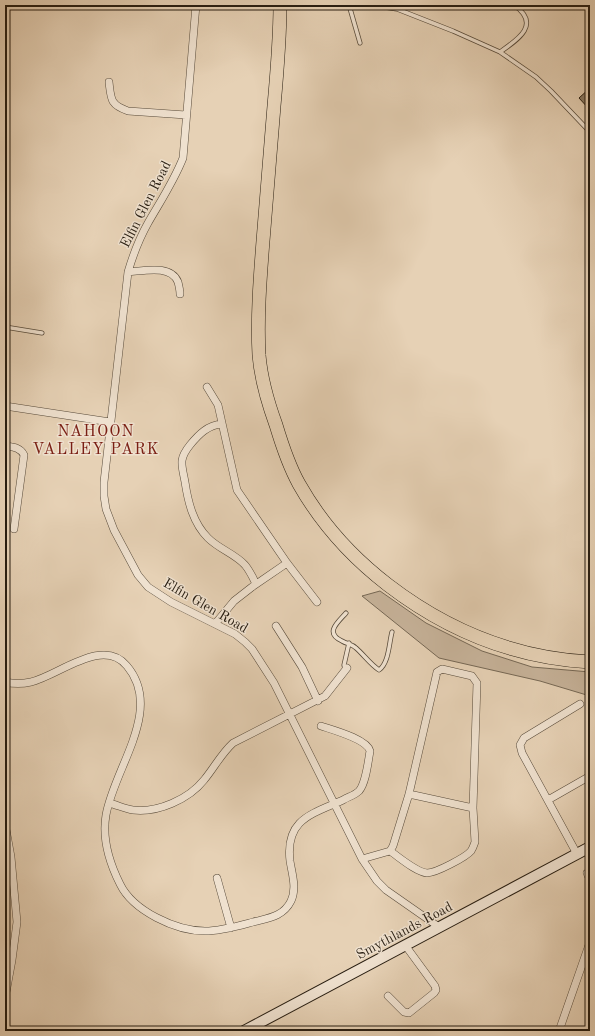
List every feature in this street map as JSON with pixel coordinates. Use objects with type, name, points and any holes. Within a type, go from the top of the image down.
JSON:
[{"type":"highway","points":[[280,5],[261,269],[259,329],[260,356],[263,383],[271,411],[285,452],[299,484],[317,511],[359,560],[402,596],[430,614],[486,641],[510,649],[542,657],[590,662]]},
{"type":"main road","name":"Smythlands Road","points":[[244,1031],[590,847]]},
{"type":"street","name":"Elfin Glen Road","points":[[196,5],[182,158],[178,169],[147,225],[133,255],[128,272],[110,422],[104,496],[106,509],[114,530],[138,575],[148,587],[171,602],[235,634],[252,649],[274,683],[291,715],[362,860],[377,881],[386,890],[440,927]]},
{"type":"street","points":[[109,82],[113,103],[120,109],[128,111],[186,115]]},
{"type":"street","points":[[128,272],[158,270],[171,274],[178,282],[180,294]]},
{"type":"street","points":[[207,387],[218,405],[237,490],[287,563],[317,602]]},
{"type":"street","points":[[5,406],[110,422]]},
{"type":"street","points":[[222,424],[206,428],[183,455],[182,462],[187,492],[190,505],[201,530],[209,539],[239,559],[246,566],[256,584]]},
{"type":"street","points":[[5,446],[16,448],[22,451],[24,455],[14,529]]},
{"type":"street","points":[[215,624],[234,601],[287,563]]},
{"type":"street","points":[[276,626],[302,667],[318,701]]},
{"type":"street","points":[[5,682],[14,684],[32,682],[45,678],[88,656],[103,655],[115,657],[126,664],[135,678],[140,695],[141,711],[138,725],[106,815],[105,831],[108,854],[120,885],[134,903],[152,915],[192,930],[207,931],[231,928],[276,916],[284,911],[291,901],[294,890],[289,851],[291,836],[295,827],[311,814],[358,793],[364,783],[370,751],[366,744],[359,740],[321,726]]},
{"type":"street","points":[[109,803],[133,810],[147,810],[172,804],[195,790],[205,780],[223,753],[233,743],[318,701],[325,696],[346,669]]},
{"type":"street","points":[[362,860],[390,851],[396,839],[409,794],[435,676],[439,670],[442,669],[472,676],[477,683],[474,808],[475,842],[471,851],[438,870],[427,873],[420,871],[390,851]]},
{"type":"street","points":[[578,854],[522,753],[520,745],[524,738],[580,704]]},
{"type":"street","points":[[548,800],[590,776]]},
{"type":"street","points":[[409,794],[474,808]]},
{"type":"street","points":[[5,824],[11,857],[17,922],[5,998]]},
{"type":"street","points":[[218,878],[231,928]]},
{"type":"street","points":[[559,1031],[590,942]]},
{"type":"street","points":[[388,996],[404,1012],[409,1013],[436,990],[435,986],[405,945]]},
{"type":"lane","points":[[349,5],[360,43]]},
{"type":"lane","points":[[371,5],[397,10],[453,31],[500,52],[541,82],[590,132]]},
{"type":"lane","points":[[500,52],[516,41],[527,26],[525,16],[521,10],[514,5]]},
{"type":"lane","points":[[5,327],[42,333]]},
{"type":"lane","points":[[346,613],[334,625],[333,633],[336,638],[355,647],[373,666],[379,670],[383,667],[392,632]]},
{"type":"lane","points":[[346,669],[344,664],[349,643]]},
{"type":"shaded area","points":[[380,591],[426,623],[482,651],[532,667],[590,672],[590,696],[540,681],[439,658],[362,596]]},
{"type":"building","points":[[590,88],[590,110],[579,98]]},
{"type":"district","name":"NAHOON VALLEY PARK","points":[[96,439]]}]
